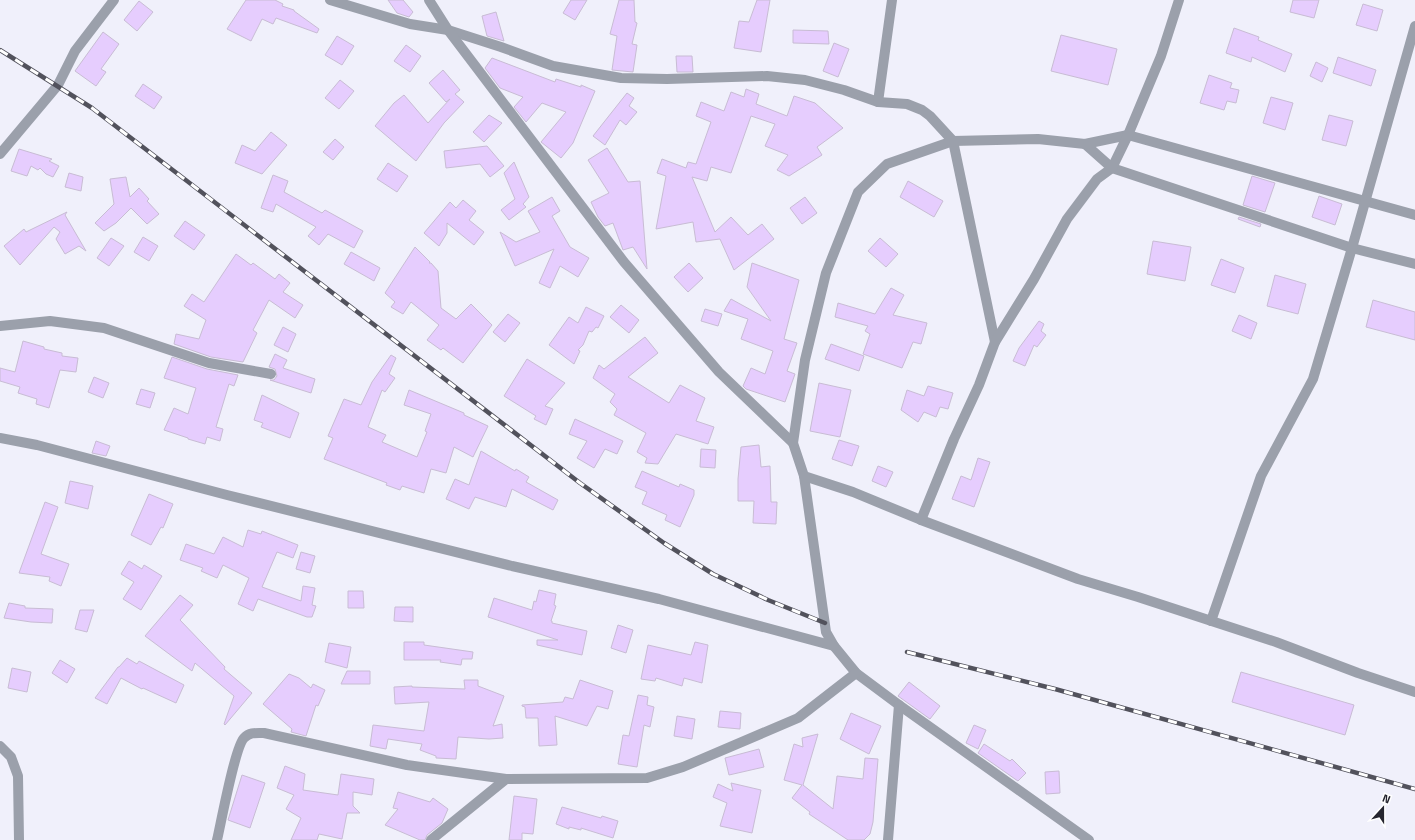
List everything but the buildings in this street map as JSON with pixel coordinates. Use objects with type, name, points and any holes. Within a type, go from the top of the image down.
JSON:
[{"type":"street","points":[[0,154],[58,85],[75,51],[114,0]]},
{"type":"street","points":[[330,0],[410,24],[448,30],[553,66],[621,78],[667,80],[767,76],[805,80],[844,90],[878,102],[907,104],[922,110],[930,116],[953,141],[995,342]]},
{"type":"street","points":[[429,0],[448,30],[624,262],[718,372],[793,443]]},
{"type":"street","points":[[878,102],[892,0]]},
{"type":"street","points":[[921,520],[954,439],[979,385],[995,342],[1034,279],[1067,219],[1097,180],[1112,168],[1128,135],[1161,56],[1178,0]]},
{"type":"street","points":[[1211,621],[1261,476],[1313,379],[1366,201],[1415,26]]},
{"type":"street","points":[[1089,840],[899,705],[856,672],[834,646],[826,632],[804,476],[793,443],[805,360],[826,273],[858,192],[887,164],[953,141],[1038,139],[1086,144],[1128,135],[1415,215]]},
{"type":"street","points":[[1086,144],[1112,168],[1352,248],[1415,264]]},
{"type":"street","points":[[0,326],[50,321],[104,328],[209,363],[271,374]]},
{"type":"street","points":[[0,438],[38,445],[227,495],[512,566],[659,599],[834,646]]},
{"type":"street","points":[[804,476],[853,492],[921,520],[1078,579],[1138,596],[1276,642],[1358,673],[1415,692]]},
{"type":"street","points":[[216,840],[237,754],[242,740],[250,733],[264,733],[407,766],[506,779],[647,778],[683,767],[798,718],[856,672]]},
{"type":"street","points":[[888,840],[899,705]]},
{"type":"street","points":[[0,746],[11,757],[18,776],[19,840]]},
{"type":"street","points":[[432,840],[506,779]]},
{"type":"railway","points":[[0,50],[92,108],[580,483],[664,543],[713,574],[768,600],[825,623]]},
{"type":"railway","points":[[907,652],[1055,689],[1415,789]]}]
